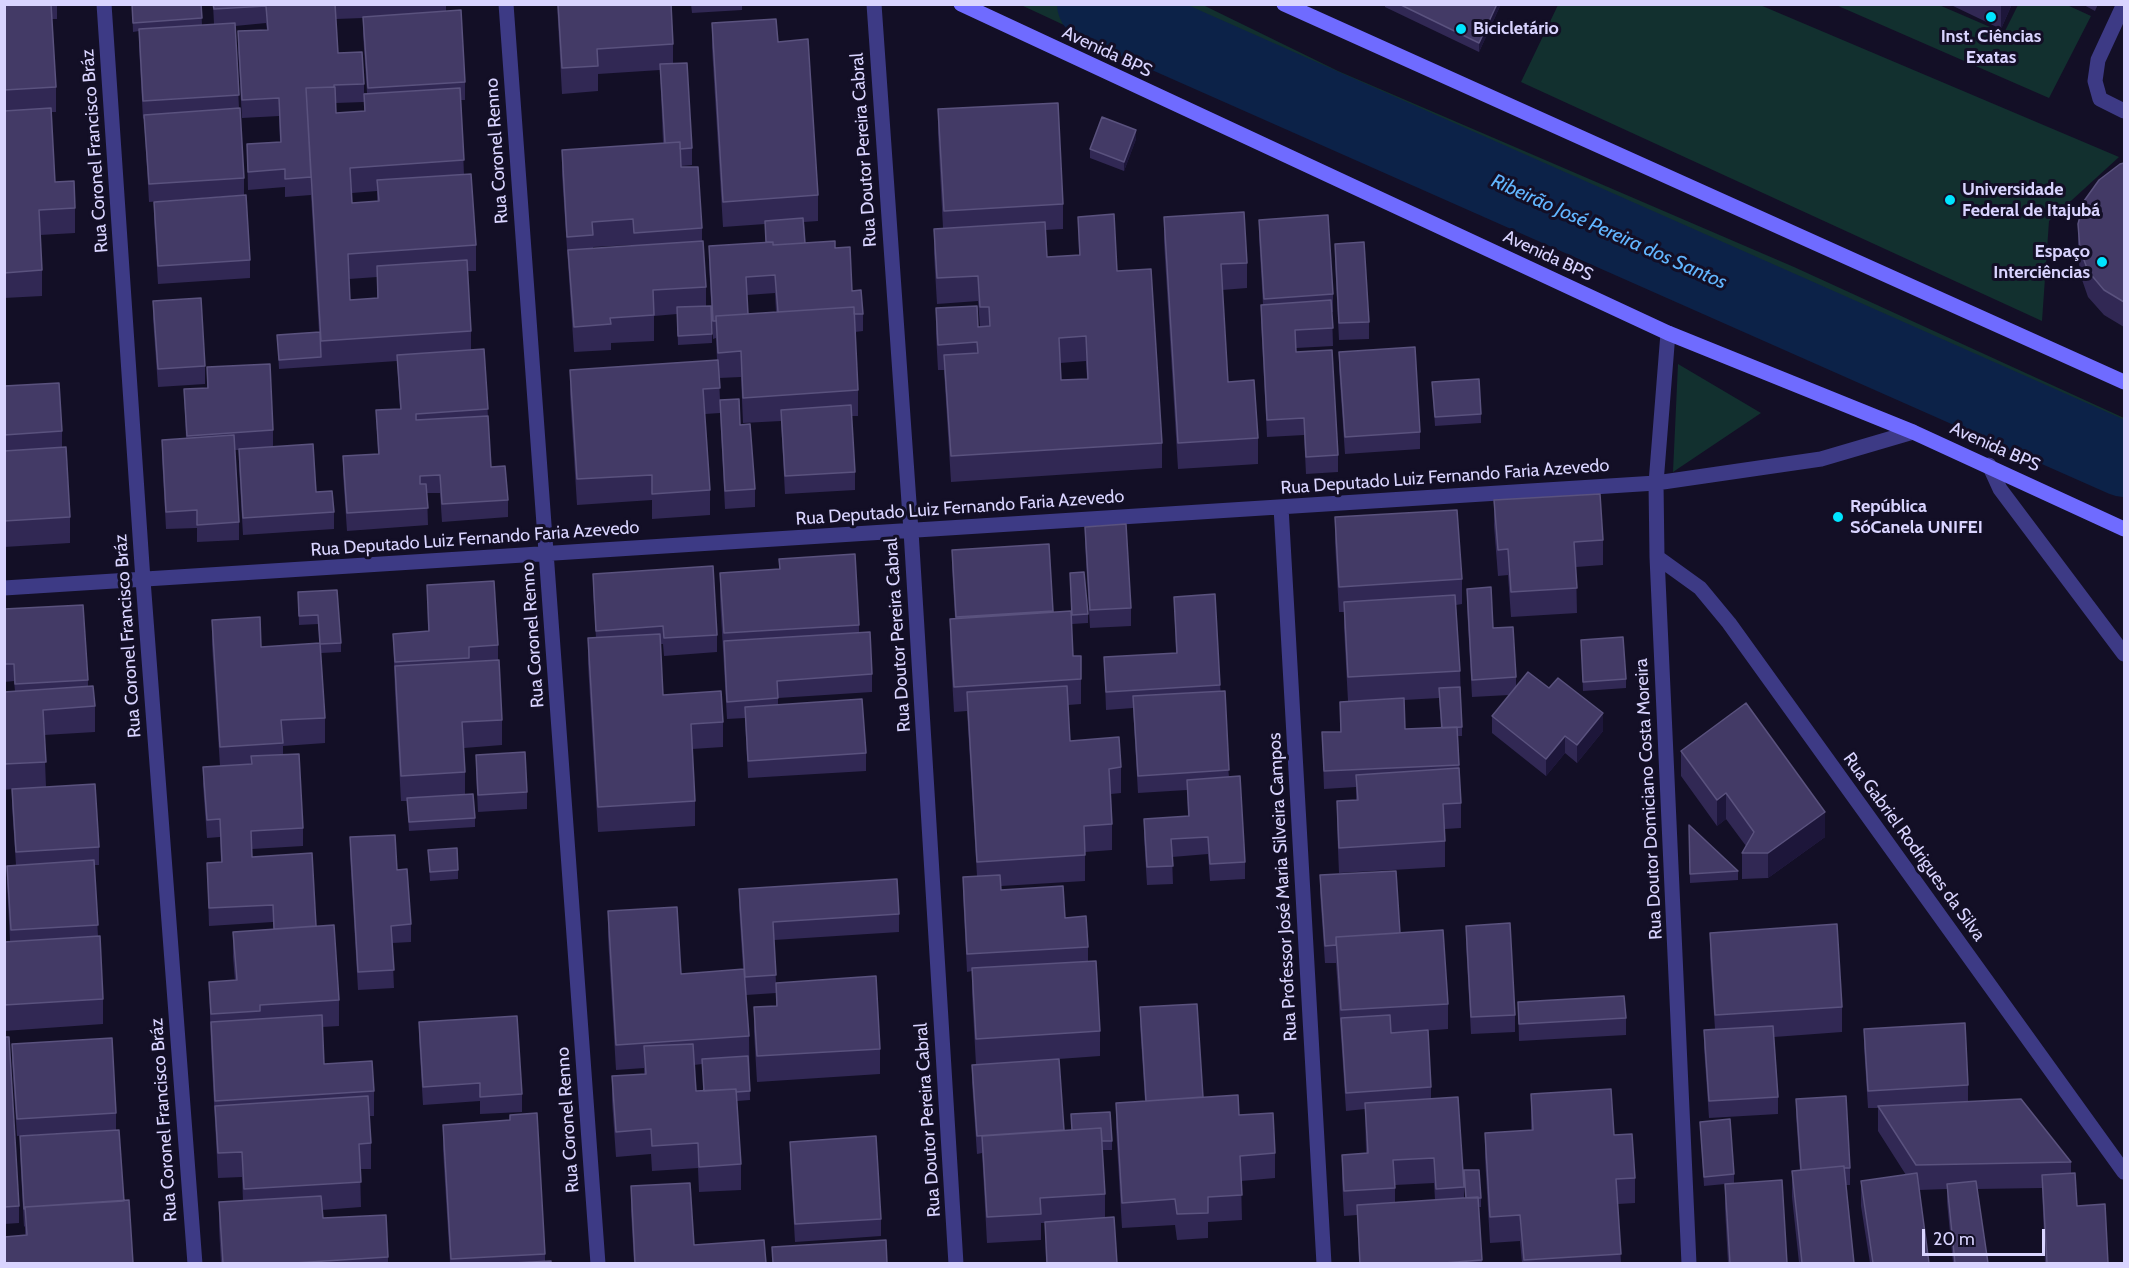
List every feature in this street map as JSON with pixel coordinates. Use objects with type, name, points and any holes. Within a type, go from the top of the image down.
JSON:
[{"type":"main road","name":"Avenida BPS","points":[[961,4],[1668,333],[1913,432],[2124,529]]},
{"type":"main road","points":[[1284,4],[2124,382]]},
{"type":"street","name":"Rua Coronel Francisco Bráz","points":[[104,4],[143,580],[195,1263]]},
{"type":"street","name":"Rua Coronel Renno","points":[[506,4],[598,1263]]},
{"type":"street","name":"Rua Doutor Pereira Cabral","points":[[874,4],[911,531],[956,1263]]},
{"type":"street","points":[[2124,4],[2098,60],[2095,81],[2100,99],[2124,111]]},
{"type":"street","name":"Rua Doutor Domiciano Costa Moreira","points":[[1668,333],[1656,483],[1657,557],[1689,1263]]},
{"type":"street","name":"Rua Deputado Luiz Fernando Faria Azevedo","points":[[4,588],[1656,483],[1821,459],[1913,432]]},
{"type":"street","points":[[1989,465],[2000,489],[2124,654]]},
{"type":"street","name":"Rua Professor José Maria Silveira Campos","points":[[1281,507],[1324,1263]]},
{"type":"street","name":"Rua Gabriel Rodrigues da Silva","points":[[1657,557],[1700,588],[1729,623],[2124,1172]]},
{"type":"green space","points":[[1021,5],[1203,5],[1338,71],[1794,267],[2124,418],[2124,489],[1152,66]]},
{"type":"green space","name":"Universidade Federal de Itajubá","points":[[1558,5],[1760,5],[2119,157],[2049,221],[2042,321],[1521,82]]},
{"type":"green space","points":[[1836,5],[1939,5],[2004,33],[2018,5],[2067,5],[2091,16],[2049,98]]},
{"type":"green space","points":[[1678,364],[1761,413],[1673,472]]},
{"type":"building","points":[[4,4],[51,4],[56,87],[4,90]]},
{"type":"building","points":[[132,4],[201,4],[202,18],[133,23]]},
{"type":"building","points":[[213,4],[335,4],[338,53],[362,52],[364,84],[306,88],[311,177],[285,179],[285,169],[248,172],[247,144],[281,142],[279,98],[242,100],[238,31],[268,30],[266,6],[214,9]]},
{"type":"building","points":[[558,4],[671,4],[673,44],[597,49],[598,66],[562,68]]},
{"type":"building","name":"Bicicletário","points":[[1399,4],[1497,4],[1479,43]]},
{"type":"building","points":[[461,10],[465,82],[368,88],[363,17]]},
{"type":"building","points":[[776,19],[778,42],[808,39],[818,195],[723,202],[712,23]]},
{"type":"building","points":[[235,23],[239,95],[143,101],[139,29]]},
{"type":"building","points":[[687,63],[692,148],[680,149],[680,142],[665,143],[660,64]]},
{"type":"building","points":[[335,87],[336,113],[365,111],[364,94],[460,88],[464,160],[350,168],[352,203],[379,201],[377,180],[471,174],[476,245],[348,254],[350,300],[378,298],[377,266],[467,260],[471,331],[321,341],[306,88]]},
{"type":"building","points":[[1058,103],[1063,204],[944,211],[938,109]]},
{"type":"building","points":[[51,108],[55,182],[74,181],[75,208],[39,210],[42,270],[4,273],[4,111]]},
{"type":"building","points":[[240,108],[244,178],[149,184],[144,115]]},
{"type":"building","points":[[1102,117],[1136,130],[1124,162],[1090,149]]},
{"type":"building","points":[[680,142],[681,167],[698,167],[702,228],[634,233],[633,219],[592,222],[593,235],[567,237],[562,150]]},
{"type":"building","name":"Espaço Interciências","points":[[2124,163],[2124,302],[2104,290],[2088,271],[2080,249],[2078,224],[2084,201],[2099,180]]},
{"type":"building","points":[[246,195],[250,260],[158,266],[154,202]]},
{"type":"building","points":[[1244,212],[1247,263],[1221,264],[1228,382],[1254,380],[1258,438],[1178,443],[1164,217]]},
{"type":"building","points":[[1114,214],[1117,271],[1151,269],[1162,443],[951,456],[944,355],[978,353],[977,342],[938,345],[936,308],[977,306],[978,327],[990,326],[989,307],[980,307],[978,276],[937,278],[934,229],[1045,222],[1047,257],[1080,255],[1078,217]],"holes":[[[1086,336],[1088,379],[1061,380],[1059,338]]]},
{"type":"building","points":[[1328,215],[1333,294],[1264,299],[1259,220]]},
{"type":"building","points":[[803,218],[805,243],[773,245],[773,242],[766,242],[765,221]]},
{"type":"building","points":[[703,241],[706,287],[653,290],[654,315],[610,318],[611,324],[574,327],[568,250]]},
{"type":"building","points":[[835,241],[835,248],[850,247],[852,291],[861,290],[863,314],[854,314],[854,307],[778,312],[775,275],[746,277],[748,314],[716,316],[716,321],[713,321],[709,246]]},
{"type":"building","points":[[1364,242],[1369,322],[1339,323],[1335,244]]},
{"type":"building","points":[[201,298],[205,366],[158,369],[153,301]]},
{"type":"building","points":[[1331,300],[1333,328],[1295,330],[1296,352],[1332,350],[1338,455],[1306,457],[1304,418],[1267,420],[1261,305]]},
{"type":"building","points":[[711,306],[712,334],[678,336],[677,307]]},
{"type":"building","points":[[854,307],[858,390],[743,398],[741,351],[718,353],[716,316]]},
{"type":"building","points":[[320,332],[321,357],[279,360],[277,335]]},
{"type":"building","points":[[1415,347],[1420,432],[1345,437],[1339,352]]},
{"type":"building","points":[[484,349],[488,409],[416,414],[416,420],[488,416],[491,467],[505,466],[508,500],[442,504],[440,475],[420,476],[420,484],[426,484],[428,508],[347,513],[343,456],[379,454],[376,410],[401,409],[397,355]]},
{"type":"building","points":[[718,360],[720,388],[703,389],[710,490],[652,494],[652,475],[577,479],[570,370]]},
{"type":"building","points":[[270,364],[273,430],[187,436],[184,389],[208,388],[207,367]]},
{"type":"building","points":[[1479,379],[1481,414],[1435,417],[1432,382]]},
{"type":"building","points":[[59,383],[62,431],[4,435],[4,386]]},
{"type":"building","points":[[739,399],[740,425],[750,424],[755,489],[725,491],[720,400]]},
{"type":"building","points":[[851,405],[855,472],[785,476],[781,410]]},
{"type":"building","points":[[234,435],[239,522],[197,525],[197,510],[166,512],[162,440]]},
{"type":"building","points":[[313,444],[316,492],[332,491],[334,512],[243,518],[239,449]]},
{"type":"building","points":[[66,447],[70,517],[4,521],[4,451]]},
{"type":"building","points":[[1600,494],[1603,540],[1574,542],[1577,588],[1511,592],[1508,549],[1498,550],[1494,500]]},
{"type":"building","points":[[1457,510],[1462,579],[1339,587],[1335,517]]},
{"type":"building","points":[[1126,524],[1131,608],[1090,610],[1085,527]]},
{"type":"building","points":[[1049,544],[1053,611],[956,617],[952,550]]},
{"type":"building","points":[[855,554],[859,625],[724,633],[720,573],[780,569],[779,559]]},
{"type":"building","points":[[713,566],[717,635],[664,638],[663,626],[596,631],[593,574]]},
{"type":"building","points":[[1084,572],[1088,614],[1072,615],[1070,573]]},
{"type":"building","points":[[494,581],[498,645],[469,647],[469,658],[395,662],[393,634],[429,631],[427,585]]},
{"type":"building","points":[[1491,587],[1493,628],[1513,627],[1516,677],[1472,680],[1467,589]]},
{"type":"building","points":[[337,590],[341,643],[320,644],[318,615],[299,616],[298,592]]},
{"type":"building","points":[[1215,594],[1220,685],[1106,692],[1104,657],[1177,653],[1174,597]]},
{"type":"building","points":[[1455,595],[1460,671],[1348,677],[1344,602]]},
{"type":"building","points":[[83,605],[88,680],[15,684],[14,664],[4,664],[4,609]]},
{"type":"building","points":[[1071,611],[1073,656],[1081,656],[1081,679],[954,687],[950,619]]},
{"type":"building","points":[[260,617],[261,647],[320,643],[325,718],[281,720],[283,743],[220,747],[212,620]]},
{"type":"building","points":[[870,632],[872,674],[777,681],[778,698],[727,702],[724,641]]},
{"type":"building","points":[[660,634],[663,695],[721,691],[723,722],[691,724],[695,801],[598,807],[588,638]]},
{"type":"building","points":[[1623,637],[1626,679],[1583,682],[1581,640]]},
{"type":"building","points":[[499,660],[502,720],[462,722],[465,772],[401,776],[395,666]]},
{"type":"building","points":[[1528,672],[1549,688],[1558,678],[1603,713],[1577,745],[1565,736],[1546,759],[1492,716]]},
{"type":"building","points":[[93,686],[95,706],[43,710],[46,762],[4,764],[4,692]]},
{"type":"building","points":[[1067,686],[1070,741],[1119,737],[1121,767],[1109,769],[1112,824],[1084,826],[1085,855],[977,862],[967,692]]},
{"type":"building","points":[[1460,687],[1462,727],[1442,728],[1439,688]]},
{"type":"building","points":[[1225,691],[1229,770],[1138,776],[1133,696]]},
{"type":"building","points":[[1404,698],[1405,729],[1457,727],[1459,765],[1324,771],[1322,732],[1341,732],[1340,702]]},
{"type":"building","points":[[862,699],[866,753],[748,761],[745,707]]},
{"type":"building","points":[[1746,703],[1825,812],[1768,853],[1742,853],[1754,832],[1726,793],[1717,800],[1681,751]]},
{"type":"building","points":[[525,752],[527,792],[478,795],[476,755]]},
{"type":"building","points":[[299,754],[303,828],[251,831],[252,857],[312,853],[316,926],[274,929],[273,905],[209,908],[207,863],[222,862],[220,819],[207,820],[203,767],[252,764],[251,756]]},
{"type":"building","points":[[1459,768],[1461,803],[1443,804],[1445,841],[1339,848],[1337,801],[1358,800],[1356,775]]},
{"type":"building","points":[[1240,776],[1245,862],[1210,864],[1208,837],[1171,839],[1173,866],[1147,867],[1144,819],[1189,816],[1187,780]]},
{"type":"building","points":[[95,784],[99,847],[16,852],[12,789]]},
{"type":"building","points":[[473,794],[475,818],[409,822],[407,798]]},
{"type":"building","points":[[1689,825],[1738,871],[1690,874]]},
{"type":"building","points":[[395,835],[397,870],[407,869],[411,924],[391,926],[394,970],[358,972],[350,837]]},
{"type":"building","points":[[457,848],[458,870],[430,872],[428,850]]},
{"type":"building","points":[[94,860],[98,925],[11,930],[7,866]]},
{"type":"building","points":[[1396,871],[1400,933],[1336,937],[1336,945],[1325,946],[1320,875]]},
{"type":"building","points":[[1000,875],[1001,890],[1063,886],[1065,918],[1086,916],[1088,947],[967,954],[963,877]]},
{"type":"building","points":[[897,879],[899,914],[773,922],[776,975],[745,977],[739,889]]},
{"type":"building","points":[[677,907],[681,974],[744,969],[749,1036],[616,1045],[608,911]]},
{"type":"building","points":[[1510,923],[1515,1015],[1471,1017],[1466,926]]},
{"type":"building","points":[[1837,924],[1842,1007],[1715,1015],[1710,933]]},
{"type":"building","points":[[334,925],[339,1000],[260,1005],[260,1011],[211,1014],[209,982],[237,980],[233,932]]},
{"type":"building","points":[[1443,930],[1448,1004],[1341,1010],[1336,937]]},
{"type":"building","points":[[100,936],[103,999],[4,1005],[4,942]]},
{"type":"building","points":[[1096,961],[1100,1031],[976,1039],[972,968]]},
{"type":"building","points":[[876,976],[880,1049],[757,1056],[754,1007],[777,1006],[776,983]]},
{"type":"building","points":[[1624,996],[1626,1018],[1519,1024],[1518,1002]]},
{"type":"building","points":[[1197,1004],[1203,1097],[1146,1101],[1140,1007]]},
{"type":"building","points":[[322,1015],[324,1064],[372,1061],[374,1091],[215,1101],[211,1022]]},
{"type":"building","points":[[1390,1015],[1391,1033],[1428,1030],[1431,1087],[1346,1093],[1341,1018]]},
{"type":"building","points":[[517,1016],[522,1094],[480,1097],[480,1083],[423,1087],[419,1022]]},
{"type":"building","points":[[1965,1023],[1968,1085],[1868,1091],[1864,1029]]},
{"type":"building","points":[[1773,1026],[1778,1097],[1709,1101],[1704,1030]]},
{"type":"building","points":[[4,1037],[9,1037],[19,1206],[4,1207]]},
{"type":"building","points":[[112,1038],[116,1113],[17,1119],[12,1044]]},
{"type":"building","points":[[693,1044],[696,1091],[736,1089],[741,1164],[699,1167],[698,1143],[652,1146],[651,1129],[616,1132],[612,1076],[646,1074],[644,1046]]},
{"type":"building","points":[[748,1056],[750,1091],[736,1092],[736,1089],[704,1091],[702,1059]]},
{"type":"building","points":[[1059,1059],[1064,1130],[977,1136],[972,1065]]},
{"type":"building","points":[[1611,1089],[1614,1135],[1632,1134],[1635,1178],[1616,1179],[1621,1254],[1524,1260],[1520,1215],[1490,1217],[1485,1133],[1533,1130],[1531,1094]]},
{"type":"building","points":[[1238,1095],[1239,1115],[1273,1113],[1275,1153],[1240,1156],[1242,1195],[1208,1197],[1208,1213],[1177,1214],[1175,1199],[1122,1203],[1116,1103]]},
{"type":"building","points":[[368,1096],[371,1143],[359,1144],[361,1182],[244,1189],[242,1152],[218,1153],[215,1106]]},
{"type":"building","points":[[1846,1096],[1850,1168],[1844,1168],[1844,1166],[1801,1170],[1796,1099]]},
{"type":"building","points":[[1458,1097],[1464,1187],[1436,1189],[1434,1158],[1393,1160],[1395,1188],[1344,1191],[1342,1155],[1368,1153],[1365,1103]]},
{"type":"building","points":[[2021,1099],[2071,1162],[1916,1165],[1878,1106]]},
{"type":"building","points":[[1110,1112],[1112,1141],[1102,1141],[1101,1128],[1072,1130],[1071,1114]]},
{"type":"building","points":[[537,1113],[545,1254],[451,1259],[443,1125],[510,1120],[510,1115]]},
{"type":"building","points":[[1730,1119],[1734,1174],[1704,1177],[1700,1122]]},
{"type":"building","points":[[1101,1128],[1105,1194],[1040,1198],[1041,1214],[987,1217],[982,1136]]},
{"type":"building","points":[[119,1130],[124,1201],[25,1207],[24,1209],[20,1136]]},
{"type":"building","points":[[876,1136],[881,1219],[795,1224],[790,1142]]},
{"type":"building","points":[[1844,1166],[1854,1263],[1802,1263],[1792,1171]]},
{"type":"building","points":[[1464,1170],[1479,1170],[1481,1198],[1466,1198]]},
{"type":"building","points":[[1917,1173],[1929,1263],[1873,1263],[1861,1181]]},
{"type":"building","points":[[2075,1173],[2077,1206],[2105,1204],[2108,1263],[2047,1263],[2042,1175]]},
{"type":"building","points":[[1782,1180],[1787,1263],[1730,1263],[1725,1184]]},
{"type":"building","points":[[1976,1181],[1988,1263],[1955,1263],[1947,1184]]},
{"type":"building","points":[[690,1183],[694,1245],[764,1240],[766,1263],[635,1263],[631,1186]]},
{"type":"building","points":[[321,1196],[323,1218],[386,1215],[388,1257],[294,1263],[223,1263],[219,1202]]},
{"type":"building","points":[[1478,1197],[1482,1260],[1444,1263],[1360,1263],[1357,1205]]},
{"type":"building","points":[[129,1200],[133,1263],[4,1263],[4,1237],[27,1235],[25,1207]]},
{"type":"building","points":[[1114,1217],[1117,1263],[1047,1263],[1045,1222]]},
{"type":"building","points":[[886,1240],[887,1263],[773,1263],[772,1247]]},
{"type":"building","points":[[551,1261],[551,1263],[513,1263]]},
{"type":"waterway","name":"Ribeirão José Pereira dos Santos","points":[[1094,4],[2124,460]]},
{"type":"place","name":"Inst. Ciências Exatas","points":[[1991,17]]},
{"type":"place","name":"Bicicletário","points":[[1461,29]]},
{"type":"place","name":"Universidade Federal de Itajubá","points":[[1950,200]]},
{"type":"place","name":"Espaço Interciências","points":[[2102,262]]},
{"type":"place","name":"República SóCanela UNIFEI","points":[[1838,517]]}]
